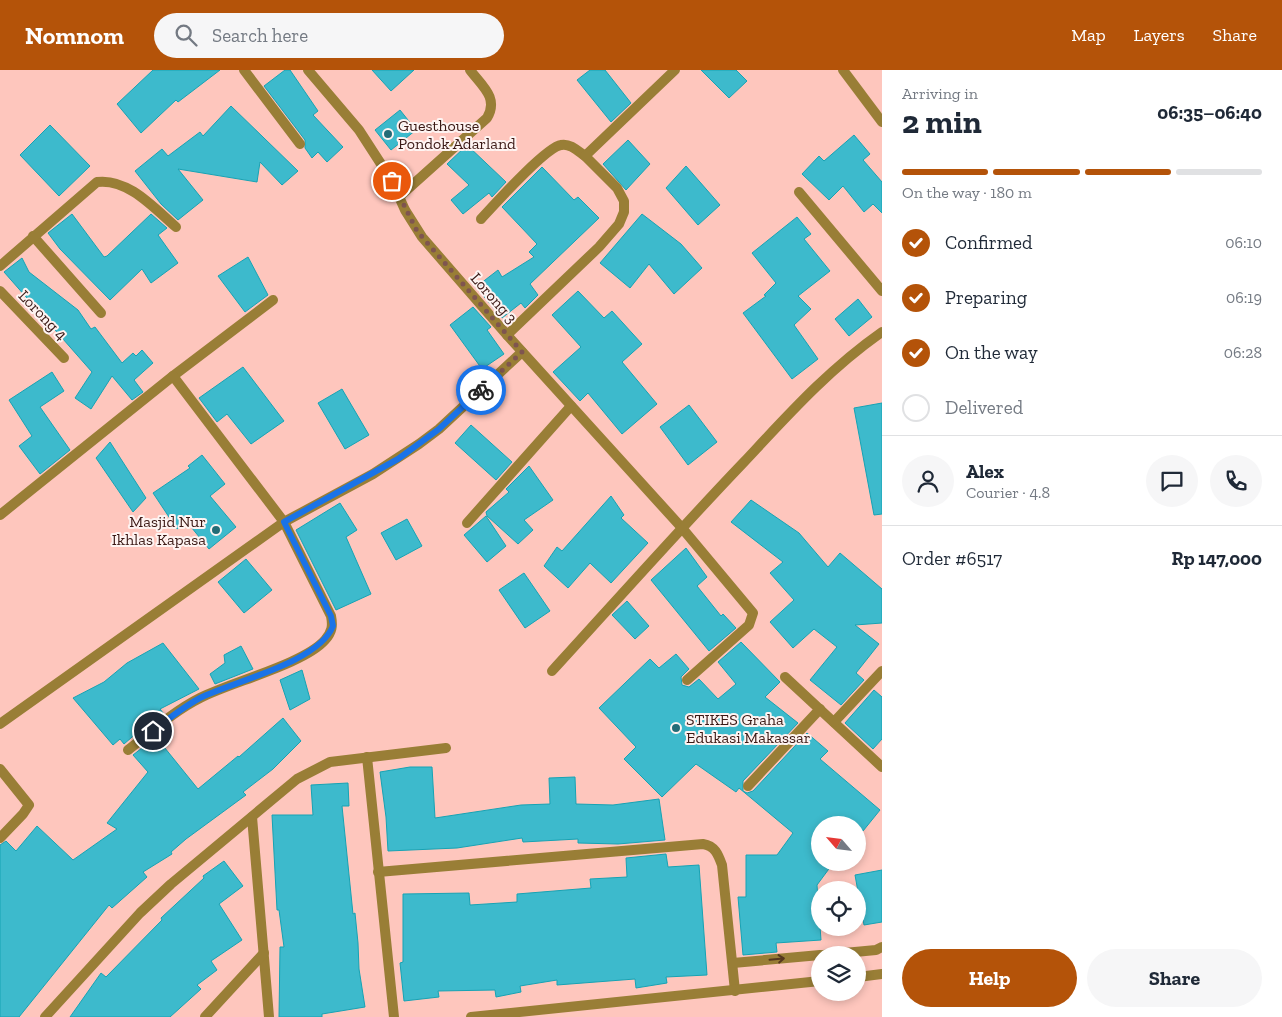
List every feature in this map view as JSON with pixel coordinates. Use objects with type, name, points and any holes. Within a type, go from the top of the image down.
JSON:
[{"type":"street","points":[[244,70],[300,144]]},
{"type":"street","name":"Lorong 3","points":[[308,70],[359,130],[400,196],[405,210],[417,231],[522,352],[682,528],[752,611],[754,616],[749,625],[687,680]]},
{"type":"street","points":[[400,196],[487,118],[493,108],[492,98],[470,70]]},
{"type":"street","points":[[585,156],[675,70]]},
{"type":"street","points":[[843,70],[882,122]]},
{"type":"street","points":[[481,219],[542,157],[556,146],[569,145],[585,156],[617,188],[624,201],[624,212],[619,224],[599,247],[507,335]]},
{"type":"street","points":[[0,266],[93,185],[107,181],[130,190],[176,227]]},
{"type":"street","points":[[799,192],[882,290]]},
{"type":"street","points":[[33,236],[101,313]]},
{"type":"street","name":"Lorong 4","points":[[0,291],[64,358]]},
{"type":"street","points":[[0,515],[173,376],[273,300]]},
{"type":"street","points":[[552,671],[682,528],[828,373],[882,332]]},
{"type":"street","points":[[0,724],[284,522],[373,474],[419,444],[439,429],[522,352]]},
{"type":"street","points":[[128,750],[183,707],[209,694],[301,656],[324,642],[333,626],[331,616],[284,522],[173,376]]},
{"type":"street","points":[[467,523],[571,406]]},
{"type":"street","points":[[834,722],[882,671]]},
{"type":"street","points":[[785,677],[882,767]]},
{"type":"street","points":[[748,786],[820,709]]},
{"type":"street","points":[[45,1017],[140,913],[171,884],[297,779],[330,762],[446,748]]},
{"type":"street","points":[[367,757],[394,1017]]},
{"type":"street","points":[[0,769],[28,805],[23,814],[0,838]]},
{"type":"street","points":[[252,817],[269,1017]]},
{"type":"street","points":[[378,872],[703,844],[710,845],[718,854],[722,865],[735,991]]},
{"type":"street","points":[[866,951],[882,947]]},
{"type":"street","points":[[204,1017],[264,953]]},
{"type":"street","points":[[733,963],[811,956]]},
{"type":"street","points":[[866,976],[882,974]]},
{"type":"street","points":[[471,1017],[811,982]]},
{"type":"building","points":[[153,70],[220,70],[178,102],[176,100],[141,133],[117,104]]},
{"type":"building","points":[[285,70],[290,70],[318,111],[313,115],[343,147],[327,162],[318,152],[312,158],[305,148],[305,140],[264,86]]},
{"type":"building","points":[[372,70],[414,70],[391,91]]},
{"type":"building","points":[[590,70],[605,70],[631,103],[611,122],[577,80]]},
{"type":"building","points":[[701,70],[736,70],[747,81],[729,98]]},
{"type":"building","points":[[231,106],[298,171],[282,185],[260,162],[257,182],[178,169],[203,200],[178,220],[161,204],[135,171],[162,149],[168,156],[200,132],[203,136]]},
{"type":"building","points":[[400,110],[416,130],[391,150],[375,130]]},
{"type":"building","points":[[50,125],[90,166],[59,196],[20,155]]},
{"type":"building","points":[[854,135],[870,154],[863,160],[882,182],[882,213],[873,204],[864,212],[843,186],[829,200],[802,174],[819,156],[824,161]]},
{"type":"building","points":[[628,140],[650,164],[626,190],[603,164]]},
{"type":"building","points":[[467,145],[506,182],[492,197],[489,193],[463,214],[451,200],[469,185],[447,164]]},
{"type":"building","points":[[686,166],[720,205],[698,225],[666,188]]},
{"type":"building","points":[[542,167],[574,200],[578,197],[599,218],[530,284],[538,295],[525,308],[521,303],[502,318],[476,287],[498,270],[502,277],[534,257],[529,252],[537,244],[502,207]]},
{"type":"building","points":[[72,214],[104,257],[151,214],[167,228],[158,235],[178,263],[151,283],[142,269],[110,300],[60,249],[48,233]]},
{"type":"building","points":[[642,214],[681,244],[702,268],[674,294],[649,264],[630,288],[600,263]]},
{"type":"building","points":[[797,217],[811,234],[804,239],[830,271],[798,296],[811,309],[794,325],[818,359],[792,379],[743,313],[766,296],[764,295],[776,283],[752,253]]},
{"type":"building","points":[[248,257],[268,295],[245,312],[218,276]]},
{"type":"building","points":[[22,258],[29,272],[78,310],[91,329],[95,327],[122,363],[133,353],[136,356],[142,350],[153,363],[134,380],[143,392],[132,400],[112,376],[91,409],[75,398],[92,372],[4,272]]},
{"type":"building","points":[[578,291],[604,318],[612,311],[642,344],[622,362],[657,404],[622,434],[588,393],[580,401],[553,372],[581,347],[552,315]]},
{"type":"building","points":[[858,299],[872,317],[849,336],[835,319]]},
{"type":"building","points":[[473,307],[491,327],[487,330],[504,354],[482,369],[450,325]]},
{"type":"building","points":[[243,367],[284,421],[251,444],[227,414],[217,422],[199,398]]},
{"type":"building","points":[[52,372],[64,391],[40,407],[70,450],[40,474],[19,446],[32,436],[9,400]]},
{"type":"building","points":[[342,389],[369,435],[345,449],[318,403]]},
{"type":"building","points":[[882,403],[882,514],[874,515],[854,408]]},
{"type":"building","points":[[689,405],[717,442],[688,465],[660,427]]},
{"type":"building","points":[[471,425],[512,462],[496,480],[455,443]]},
{"type":"building","points":[[110,442],[146,498],[133,512],[96,458]]},
{"type":"building","points":[[202,455],[225,484],[210,496],[236,527],[209,549],[187,522],[177,529],[153,493],[190,468],[188,466]]},
{"type":"building","points":[[529,466],[553,500],[524,520],[533,530],[518,544],[487,516],[486,512],[509,492],[506,489]]},
{"type":"building","points":[[611,496],[624,515],[621,518],[648,543],[611,583],[590,563],[568,588],[544,566],[557,547],[562,551]]},
{"type":"building","points":[[751,500],[799,533],[828,567],[840,553],[882,589],[882,623],[855,625],[879,644],[856,673],[864,680],[841,705],[810,680],[837,647],[814,629],[793,648],[770,622],[794,600],[770,573],[783,562],[731,522]]},
{"type":"building","points":[[340,503],[357,530],[346,537],[371,594],[336,610],[296,530]]},
{"type":"building","points":[[486,516],[506,546],[487,562],[464,535]]},
{"type":"building","points":[[407,519],[422,546],[396,560],[381,533]]},
{"type":"building","points":[[686,548],[707,577],[697,586],[721,616],[723,614],[736,628],[709,651],[651,580]]},
{"type":"building","points":[[246,559],[272,590],[244,613],[218,582]]},
{"type":"building","points":[[524,573],[550,611],[525,628],[499,590]]},
{"type":"building","points":[[627,601],[649,626],[635,639],[612,615]]},
{"type":"building","points":[[741,642],[780,682],[765,697],[798,723],[743,781],[743,791],[747,793],[753,791],[807,733],[828,751],[820,759],[880,810],[866,827],[866,816],[811,816],[811,871],[827,871],[820,881],[811,881],[811,936],[821,936],[821,940],[776,943],[777,952],[743,955],[738,897],[746,897],[746,855],[777,855],[793,833],[739,788],[736,792],[696,764],[662,797],[624,759],[636,747],[599,708],[650,659],[659,668],[676,654],[689,669],[681,677],[682,685],[689,687],[699,679],[718,699],[736,684],[718,662]]},
{"type":"building","points":[[163,643],[199,689],[160,709],[163,713],[124,744],[120,739],[113,745],[73,698],[104,682],[127,663]]},
{"type":"building","points":[[241,646],[253,669],[215,684],[210,674],[225,663],[224,655]]},
{"type":"building","points":[[302,670],[310,699],[290,710],[280,680]]},
{"type":"building","points":[[874,690],[882,697],[882,739],[873,749],[845,723]]},
{"type":"building","points":[[283,718],[301,741],[273,769],[243,792],[246,795],[186,839],[171,852],[172,854],[143,872],[147,877],[112,908],[109,905],[19,1017],[0,1017],[0,845],[6,841],[16,851],[37,826],[73,860],[117,829],[107,823],[148,772],[133,755],[156,737],[198,789],[239,757]]},
{"type":"building","points":[[410,767],[432,767],[435,818],[521,805],[550,804],[549,778],[575,777],[576,804],[613,805],[659,799],[665,840],[618,844],[578,843],[578,839],[523,842],[522,838],[457,848],[388,851],[380,772]]},
{"type":"building","points":[[348,783],[349,806],[342,806],[353,914],[355,913],[359,969],[365,1007],[322,1014],[322,1017],[279,1017],[280,947],[284,947],[279,910],[277,910],[272,815],[313,815],[311,785]]},
{"type":"building","points":[[666,854],[668,867],[699,865],[707,975],[666,977],[667,983],[636,988],[635,979],[557,985],[557,980],[520,986],[521,992],[496,997],[495,990],[438,991],[439,997],[404,1001],[400,963],[403,962],[403,894],[469,893],[470,905],[517,902],[517,894],[591,888],[590,879],[627,877],[626,858]]},
{"type":"building","points":[[224,861],[243,886],[219,904],[242,940],[211,961],[217,970],[197,985],[201,989],[170,1017],[70,1017],[101,973],[106,977],[162,920],[161,918],[204,878],[203,876]]},
{"type":"building","points":[[882,870],[882,922],[866,925],[866,881],[856,881],[855,875]]},
{"type":"way so far","points":[[392,181],[417,231],[522,352],[481,390]]},
{"type":"place","name":"Guesthouse Pondok Adarland","points":[[388,134]]},
{"type":"place","name":"Masjid Nur Ikhlas Kapasa","points":[[216,530]]},
{"type":"place","name":"STIKES Graha Edukasi Makassar","points":[[676,728]]},
{"type":"route","points":[[153,731],[183,707],[200,698],[306,654],[324,642],[333,626],[331,616],[284,522],[398,459],[439,429],[481,390]]}]
